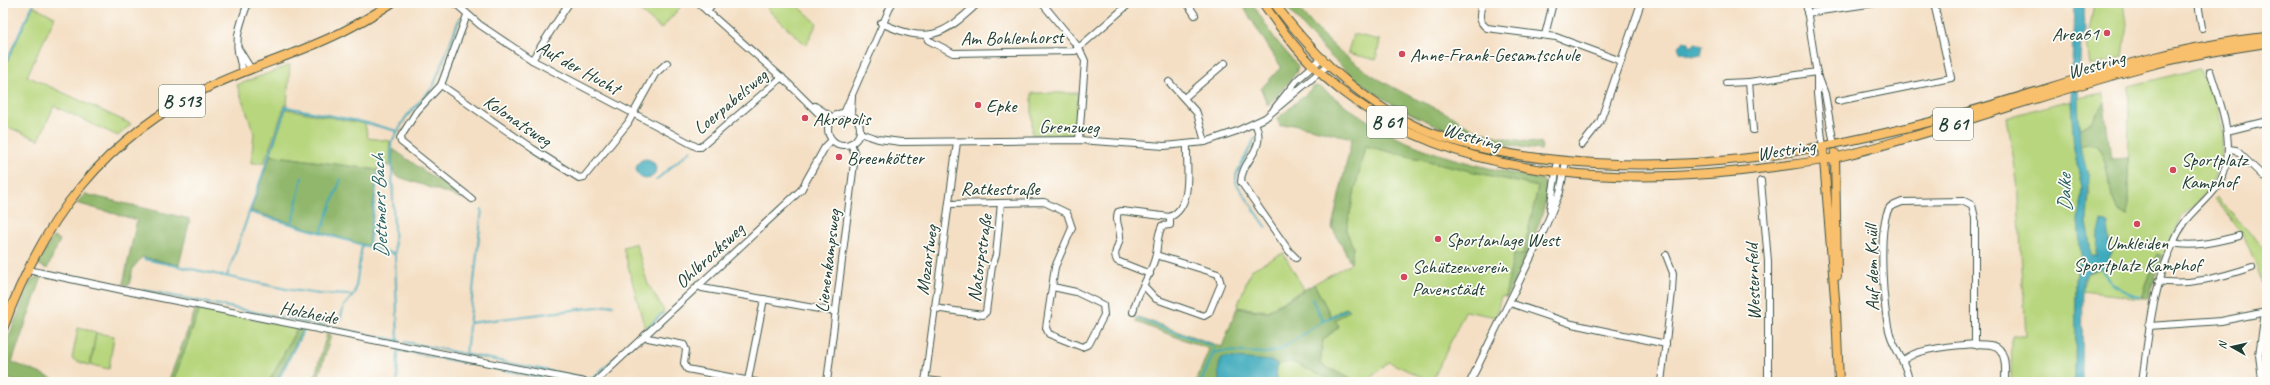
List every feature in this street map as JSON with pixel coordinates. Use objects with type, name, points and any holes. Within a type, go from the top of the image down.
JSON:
[{"type":"main road","name":"B 513","points":[[3,329],[28,270],[50,228],[64,207],[86,180],[115,149],[160,114],[186,99],[247,71],[339,33],[392,3]]},
{"type":"main road","name":"B 61","points":[[1263,3],[1283,32],[1319,73]]},
{"type":"main road","name":"B 61","points":[[1274,3],[1321,59]]},
{"type":"main road","name":"Westring","points":[[1321,59],[1327,66],[1356,89],[1390,112],[1441,137],[1487,149],[1562,161],[1621,165],[1692,164],[1760,158],[1823,148],[1958,115],[2080,81],[2156,57],[2267,37]]},
{"type":"main road","name":"Westring","points":[[2080,81],[2206,53],[2267,43]]},
{"type":"main road","name":"Westring","points":[[1319,73],[1368,110],[1386,121],[1423,138],[1485,158],[1556,171],[1619,176],[1692,175],[1744,171],[1836,157],[1891,143],[2069,84]]},
{"type":"main road","points":[[1834,145],[1836,157],[1836,311]]},
{"type":"main road","points":[[1823,148],[1836,311],[1839,382]]},
{"type":"street","points":[[247,71],[238,48],[237,32],[248,3]]},
{"type":"street","name":"Auf der Hucht","points":[[455,3],[467,15],[532,60],[697,147]]},
{"type":"street","points":[[532,60],[569,3]]},
{"type":"street","points":[[698,3],[806,99],[829,124]]},
{"type":"street","points":[[707,10],[713,3]]},
{"type":"street","points":[[847,113],[852,94],[881,23],[892,3]]},
{"type":"street","points":[[881,23],[910,35],[926,35],[944,31],[956,24],[978,3]]},
{"type":"street","name":"Am Bohlenhorst","points":[[1042,3],[1079,48],[1085,61],[1079,140]]},
{"type":"street","name":"Am Bohlenhorst","points":[[926,35],[928,40],[953,53],[1075,51],[1130,3]]},
{"type":"street","points":[[1187,3],[1195,14]]},
{"type":"street","points":[[1482,3],[1479,16],[1481,22],[1487,28],[1556,37],[1621,61]]},
{"type":"street","points":[[1545,35],[1553,3]]},
{"type":"street","points":[[1582,145],[1600,122],[1641,3]]},
{"type":"street","points":[[1806,3],[1817,73],[1817,94],[1823,148]]},
{"type":"street","points":[[1807,13],[1875,3]]},
{"type":"street","points":[[1838,101],[1951,78],[1934,3]]},
{"type":"street","points":[[2198,3],[2202,28]]},
{"type":"street","points":[[467,15],[441,85],[408,124],[400,138],[401,142],[472,199]]},
{"type":"street","name":"Grenzweg","points":[[1272,112],[1280,100],[1312,66],[1321,59]]},
{"type":"street","points":[[634,114],[655,74],[667,63]]},
{"type":"street","points":[[1184,98],[1225,63]]},
{"type":"street","name":"Grenzweg","points":[[860,133],[888,141],[957,142],[1079,140],[1187,145],[1205,142],[1255,123],[1272,112],[1327,66]]},
{"type":"street","points":[[2142,382],[2149,326],[2158,281],[2184,221],[2211,194],[2218,184],[2229,149],[2227,131],[2210,71]]},
{"type":"street","points":[[1726,83],[1749,82],[1817,73]]},
{"type":"street","points":[[1817,73],[1825,94],[1834,145]]},
{"type":"street","name":"Loerpabelsweg","points":[[697,147],[701,147],[782,77]]},
{"type":"street","points":[[1169,82],[1197,113],[1205,142]]},
{"type":"street","points":[[1749,82],[1753,130]]},
{"type":"street","name":"Kolonatsweg","points":[[441,85],[533,149],[579,178],[588,174],[634,114]]},
{"type":"street","points":[[806,99],[832,117],[847,113],[858,120],[860,133],[851,144],[841,145],[832,140],[828,132],[832,117]]},
{"type":"street","points":[[2227,131],[2267,121]]},
{"type":"street","points":[[1255,123],[1259,136],[1258,145],[1241,176],[1241,182],[1289,251],[1296,258]]},
{"type":"street","name":"Ohlbrocksweg","points":[[595,382],[801,190],[825,146],[832,140]]},
{"type":"street","name":"Mozartweg","points":[[925,381],[957,142]]},
{"type":"street","name":"Lienenkampsweg","points":[[827,382],[855,155],[851,144]]},
{"type":"street","points":[[1150,274],[1117,261],[1115,258],[1120,238],[1116,216],[1118,212],[1122,211],[1161,217],[1166,215],[1170,217],[1180,210],[1185,200],[1187,145]]},
{"type":"street","points":[[2229,149],[2236,150],[2267,180]]},
{"type":"street","points":[[1549,217],[1556,171],[1562,161]]},
{"type":"street","points":[[1470,382],[1537,248],[1560,192],[1565,172],[1562,161]]},
{"type":"street","name":"Westernfeld","points":[[1761,181],[1768,261],[1768,382]]},
{"type":"street","name":"Auf dem Knüll","points":[[1909,382],[1903,360],[1890,335],[1886,320],[1883,263],[1885,216],[1890,206],[1902,202],[1964,201],[1972,205],[1975,218],[1975,345]]},
{"type":"street","name":"Ratkestraße","points":[[948,204],[1044,202],[1067,213],[1072,228],[1055,267],[1046,328],[1049,334],[1082,347],[1086,346],[1089,344],[1104,315],[1103,305],[1076,292],[1053,287]]},
{"type":"street","name":"Natorpstraße","points":[[934,308],[983,315],[986,312],[992,266],[996,255],[1001,203]]},
{"type":"street","points":[[1133,312],[1138,295],[1150,274],[1156,255],[1159,232],[1162,226],[1160,224],[1161,217]]},
{"type":"street","points":[[1162,226],[1170,225],[1170,217]]},
{"type":"street","points":[[2173,244],[2179,245],[2217,242],[2239,236]]},
{"type":"street","points":[[1144,286],[1156,299],[1201,316],[1209,313],[1221,284],[1218,274],[1156,255]]},
{"type":"street","points":[[1661,382],[1673,273],[1666,255]]},
{"type":"street","points":[[2158,281],[2166,282],[2218,278],[2252,268]]},
{"type":"street","name":"Holzheide","points":[[28,270],[153,297],[585,382]]},
{"type":"street","points":[[698,285],[702,288],[836,312]]},
{"type":"street","points":[[748,380],[764,299]]},
{"type":"street","points":[[1510,303],[1572,324],[1666,344]]},
{"type":"street","points":[[2149,326],[2221,321],[2266,312],[2259,355],[2262,380]]},
{"type":"street","points":[[645,335],[648,338],[684,345],[686,350],[684,363],[687,369],[756,382]]},
{"type":"street","points":[[1903,360],[1920,352],[1975,345],[1997,347],[2002,354],[2005,382]]},
{"type":"street","points":[[925,381],[944,382]]},
{"type":"green space","points":[[641,3],[684,3],[661,29],[637,8]]},
{"type":"green space","points":[[773,3],[795,3],[817,23],[806,45],[767,9]]},
{"type":"green space","points":[[1241,3],[1252,3],[1275,39],[1298,66],[1296,73],[1268,106],[1261,89],[1281,67]]},
{"type":"green space","points":[[1284,3],[1295,3],[1326,39],[1343,54],[1399,91],[1446,113],[1474,129],[1499,137],[1542,144],[1541,150],[1500,143],[1463,134],[1428,122],[1396,106],[1366,86],[1338,63],[1310,35]]},
{"type":"green space","name":"Area61","points":[[2094,3],[2124,3],[2127,23],[2123,57],[2090,66],[2087,43]]},
{"type":"green space","points":[[33,6],[55,17],[27,76],[131,124],[118,136],[54,106],[39,140],[3,125],[3,71]]},
{"type":"green space","points":[[1353,34],[1380,40],[1376,60],[1348,53]]},
{"type":"green space","points":[[290,65],[287,105],[285,105],[264,163],[251,163],[254,133],[237,85]]},
{"type":"green space","name":"Sportplatz Kamphof","points":[[2199,69],[2203,78],[2208,82],[2218,107],[2222,131],[2222,150],[2214,181],[2206,193],[2182,217],[2163,256],[2157,254],[2142,298],[2082,291],[2086,274],[2101,268],[2111,252],[2110,236],[2098,231],[2097,256],[2091,256],[2087,220],[2090,189],[2080,146],[2087,144],[2098,146],[2105,162],[2112,197],[2118,211],[2128,216],[2129,86]]},
{"type":"green space","points":[[1315,86],[1320,87],[1380,128],[1402,140],[1454,159],[1543,180],[1547,189],[1543,212],[1532,243],[1507,297],[1505,297],[1514,253],[1523,255],[1538,187],[1365,146],[1346,230],[1353,247],[1351,263],[1332,227],[1352,138],[1293,124],[1280,126],[1277,119]]},
{"type":"green space","points":[[1032,93],[1078,93],[1075,134],[1032,135]]},
{"type":"green space","points":[[2103,93],[2104,103],[2091,122],[2079,129],[2078,98]]},
{"type":"green space","points":[[2071,100],[2074,150],[2082,188],[2078,221],[2081,256],[2076,278],[2075,382],[2011,382],[2012,336],[2026,336],[2017,181],[2007,117]]},
{"type":"green space","points":[[2104,103],[2111,159],[2128,158],[2128,216],[2118,211],[2112,197],[2105,162],[2098,146],[2087,144],[2080,146],[2079,129],[2091,122]]},
{"type":"green space","points":[[286,109],[365,124],[368,138],[390,141],[390,166],[379,166],[378,170],[270,155]]},
{"type":"green space","name":"Sportanlage West","points":[[1365,146],[1538,187],[1523,255],[1514,254],[1505,297],[1501,296],[1496,317],[1465,311],[1432,382],[1389,362],[1366,382],[1357,382],[1320,364],[1323,340],[1339,327],[1334,320],[1347,307],[1331,316],[1314,284],[1351,263],[1353,247],[1346,231]]},
{"type":"green space","points":[[393,149],[464,199],[396,176],[392,167]]},
{"type":"green space","points":[[270,155],[378,170],[368,246],[251,211]]},
{"type":"green space","points":[[85,194],[190,219],[179,265],[142,257],[133,268],[129,285],[123,284],[137,220],[76,203]]},
{"type":"green space","points":[[2216,197],[2267,251],[2267,303],[2254,259],[2234,223],[2214,199]]},
{"type":"green space","points":[[53,237],[60,240],[47,269],[38,264]]},
{"type":"green space","points":[[636,243],[647,282],[664,311],[645,329],[623,247]]},
{"type":"green space","points":[[1283,253],[1304,289],[1267,311],[1237,307],[1251,270]]},
{"type":"green space","points":[[2157,254],[2163,256],[2148,298],[2142,298]]},
{"type":"green space","points":[[37,277],[42,277],[12,362],[61,382],[17,382],[3,377],[3,352],[31,280]]},
{"type":"green space","points":[[1314,284],[1331,316],[1347,307],[1350,310],[1335,320],[1339,326],[1323,340],[1320,364],[1357,382],[1336,382],[1292,362],[1277,364],[1270,361],[1218,377],[1221,382],[1196,382],[1209,349],[1136,322],[1138,317],[1222,347],[1237,308],[1267,312]]},
{"type":"green space","points":[[196,308],[200,309],[173,382],[168,382]]},
{"type":"green space","points":[[200,309],[297,328],[269,382],[173,382]]},
{"type":"green space","points":[[78,328],[96,332],[90,366],[72,359]]},
{"type":"green space","points":[[297,328],[303,329],[276,382],[269,382]]},
{"type":"green space","points":[[96,333],[114,336],[109,369],[91,365]]},
{"type":"green space","points":[[327,334],[331,335],[317,382],[313,382]]},
{"type":"green space","points":[[1292,362],[1336,382],[1276,382],[1277,364]]},
{"type":"water","points":[[2074,3],[2084,3],[2085,30],[2081,43],[2078,98],[2080,146],[2089,177],[2087,220],[2091,256],[2097,256],[2098,231],[2101,221],[2107,222],[2108,224],[2111,252],[2105,266],[2088,272],[2083,280],[2082,382],[2075,382],[2076,278],[2081,256],[2078,221],[2082,188],[2074,150],[2071,100]]},
{"type":"water","points":[[1683,41],[1688,42],[1691,47],[1695,43],[1703,45],[1701,56],[1693,56],[1680,52],[1678,46]]},
{"type":"water","points":[[646,159],[653,162],[656,169],[653,176],[646,179],[639,176],[636,169],[639,162]]},
{"type":"water","points":[[1223,357],[1270,361],[1277,364],[1276,382],[1221,382],[1219,369],[1220,362]]},
{"type":"waterway","points":[[3,68],[34,3]]},
{"type":"waterway","name":"Dettmers Bach","points":[[398,342],[391,143],[406,117],[433,87],[460,17]]},
{"type":"waterway","points":[[227,276],[286,107],[363,122],[397,131]]},
{"type":"waterway","points":[[1255,138],[1236,175],[1236,183],[1267,228]]},
{"type":"waterway","points":[[656,180],[691,150]]},
{"type":"waterway","points":[[369,247],[378,172]]},
{"type":"waterway","points":[[292,224],[302,177]]},
{"type":"waterway","points":[[321,232],[341,179]]},
{"type":"waterway","points":[[466,354],[482,209]]},
{"type":"waterway","points":[[249,212],[394,254]]},
{"type":"waterway","points":[[340,319],[344,306],[355,293],[362,245]]},
{"type":"waterway","points":[[144,259],[291,290],[319,294],[353,295]]},
{"type":"waterway","points":[[2100,266],[2111,282],[2121,290],[2140,296]]},
{"type":"waterway","points":[[143,290],[400,341]]},
{"type":"waterway","points":[[1312,299],[1323,321]]},
{"type":"waterway","points":[[469,323],[613,305]]},
{"type":"waterway","points":[[1201,382],[1213,354],[1220,351],[1266,353],[1280,350],[1323,321],[1347,309]]},
{"type":"waterway","points":[[645,330],[663,313]]},
{"type":"waterway","points":[[1136,318],[1214,346],[1213,354]]},
{"type":"waterway","points":[[277,382],[304,329]]},
{"type":"waterway","points":[[405,342],[584,378],[594,377],[640,335]]},
{"type":"waterway","name":"Dettmers Bach","points":[[397,382],[398,348]]},
{"type":"waterway","points":[[398,350],[565,382]]},
{"type":"place","name":"Area61","points":[[2107,33]]},
{"type":"place","name":"Anne-Frank-Gesamtschule","points":[[1402,54]]},
{"type":"place","name":"Epke","points":[[978,105]]},
{"type":"place","name":"Akropolis","points":[[805,118]]},
{"type":"place","name":"Breenkötter","points":[[839,157]]},
{"type":"place","name":"Sportplatz Kamphof","points":[[2173,170]]},
{"type":"place","name":"Umkleiden Sportplatz Kamphof","points":[[2137,224]]},
{"type":"place","name":"Sportanlage West","points":[[1438,239]]},
{"type":"place","name":"Schützenverein Pavenstädt","points":[[1404,277]]},
{"type":"water label","name":"Dalke","points":[[2064,193]]}]
